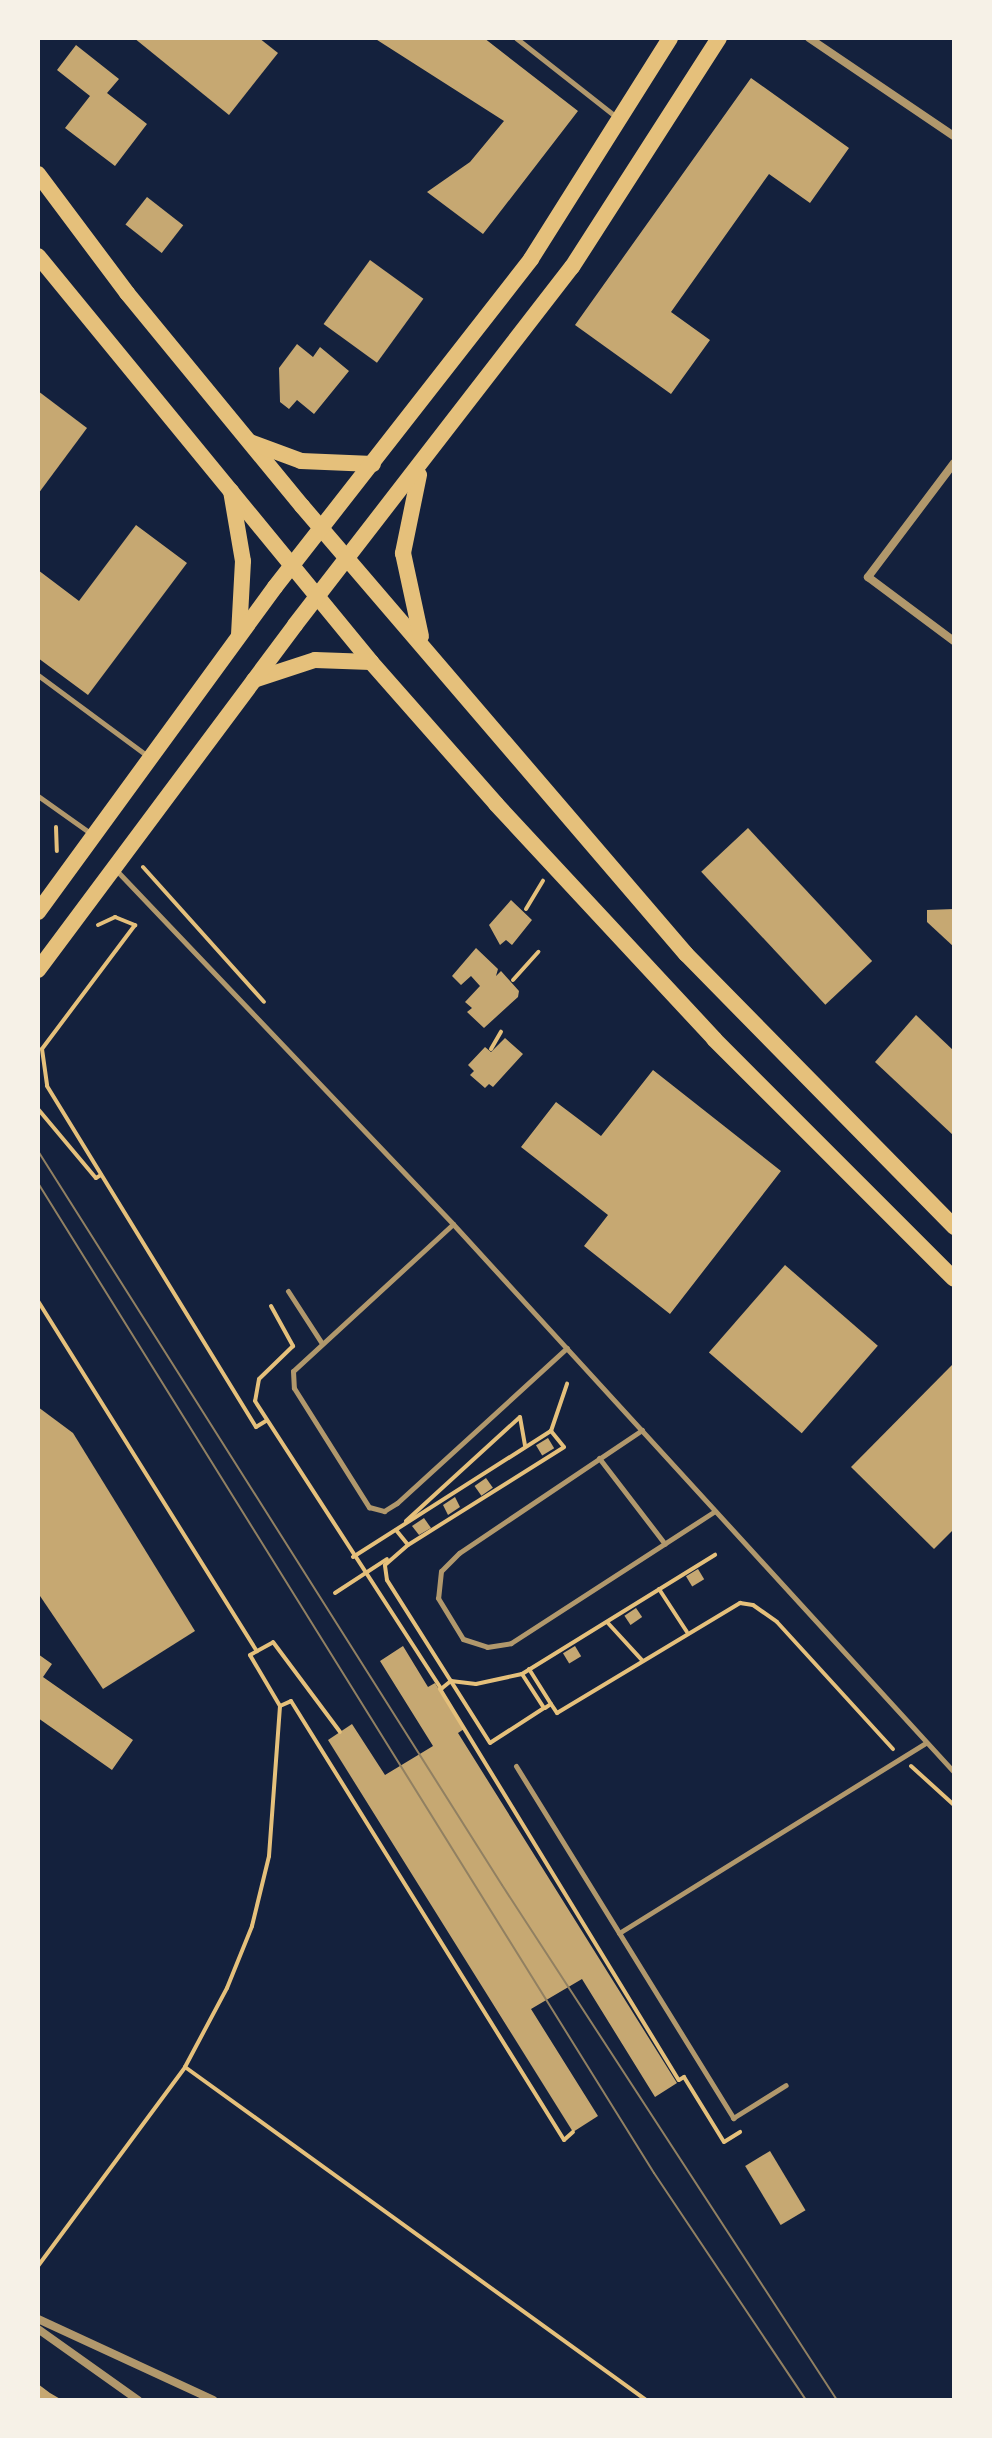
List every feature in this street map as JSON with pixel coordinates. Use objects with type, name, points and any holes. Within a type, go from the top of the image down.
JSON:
[{"type":"main road","points":[[38,912],[239,636],[531,259],[670,38]]},
{"type":"main road","points":[[38,970],[254,680],[586,248],[719,38]]},
{"type":"main road","points":[[38,174],[322,529],[423,642],[725,999],[954,1227]]},
{"type":"main road","points":[[38,256],[371,662],[656,979],[954,1279]]},
{"type":"main road","points":[[249,441],[301,461],[373,464]]},
{"type":"main road","points":[[421,466],[403,553],[423,642]]},
{"type":"main road","points":[[231,489],[243,561],[239,636]]},
{"type":"main road","points":[[254,680],[315,660],[371,662]]},
{"type":"street","points":[[809,38],[954,136]]},
{"type":"street","points":[[954,463],[868,577],[954,641]]},
{"type":"street","points":[[38,2319],[213,2400]]},
{"type":"street","points":[[38,2329],[138,2400]]},
{"type":"lane","points":[[516,38],[619,119]]},
{"type":"lane","points":[[38,675],[150,758]]},
{"type":"lane","points":[[38,796],[94,835]]},
{"type":"lane","points":[[114,867],[453,1224],[954,1772]]},
{"type":"lane","points":[[453,1224],[321,1342],[293,1371],[294,1388],[362,1499],[375,1511],[397,1503],[567,1348]]},
{"type":"lane","points":[[288,1291],[321,1342]]},
{"type":"lane","points":[[642,1430],[459,1553],[441,1571],[438,1598],[463,1639],[487,1647],[511,1643],[715,1511]]},
{"type":"lane","points":[[599,1458],[665,1544]]},
{"type":"lane","points":[[619,1933],[925,1743]]},
{"type":"lane","points":[[516,1766],[733,2118],[786,2085]]},
{"type":"path","points":[[526,909],[543,881]]},
{"type":"path","points":[[92,929],[115,917],[135,925],[40,1046],[40,1064],[51,1095],[256,1427],[266,1421]]},
{"type":"path","points":[[513,980],[538,952]]},
{"type":"path","points":[[491,1049],[501,1032]]},
{"type":"path","points":[[38,1109],[96,1178],[101,1175]]},
{"type":"path","points":[[38,1301],[257,1651]]},
{"type":"path","points":[[271,1306],[293,1346],[255,1386],[255,1401],[266,1421],[440,1690],[604,1958],[724,2142],[747,2128]]},
{"type":"path","points":[[353,1557],[551,1431],[567,1384]]},
{"type":"path","points":[[396,1530],[520,1417],[525,1447]]},
{"type":"path","points":[[551,1431],[564,1447]]},
{"type":"path","points":[[396,1530],[408,1545]]},
{"type":"path","points":[[440,1690],[451,1681],[486,1683],[522,1674],[715,1555]]},
{"type":"path","points":[[335,1593],[388,1559]]},
{"type":"path","points":[[659,1589],[687,1632]]},
{"type":"path","points":[[529,1669],[557,1713],[724,1610],[753,1605],[777,1622],[888,1744]]},
{"type":"path","points":[[607,1622],[642,1660]]},
{"type":"path","points":[[38,2266],[185,2067],[227,1988],[262,1892],[280,1706],[250,1655],[273,1642],[340,1732]]},
{"type":"path","points":[[522,1674],[544,1708]]},
{"type":"path","points":[[280,1706],[291,1701],[564,2140],[573,2132]]},
{"type":"path","points":[[490,1743],[551,1704]]},
{"type":"path","points":[[912,1767],[954,1805]]},
{"type":"path","points":[[502,1789],[509,1784]]},
{"type":"path","points":[[604,1958],[616,1952]]},
{"type":"path","points":[[185,2067],[646,2400]]},
{"type":"building","points":[[134,38],[259,38],[278,53],[229,115]]},
{"type":"building","points":[[374,38],[484,38],[578,111],[483,234],[427,192],[470,162],[504,121]]},
{"type":"building","points":[[76,45],[119,79],[107,93],[147,124],[115,166],[65,128],[90,96],[57,70]]},
{"type":"building","points":[[751,78],[849,148],[810,203],[769,174],[671,312],[710,340],[671,394],[575,325]]},
{"type":"building","points":[[147,197],[183,225],[162,253],[125,225]]},
{"type":"building","points":[[370,260],[423,299],[377,363],[324,324]]},
{"type":"building","points":[[297,344],[313,357],[320,347],[349,371],[314,414],[297,400],[289,409],[280,402],[279,368]]},
{"type":"building","points":[[38,391],[87,428],[38,494]]},
{"type":"building","points":[[136,525],[187,563],[88,695],[38,658],[38,570],[79,601]]},
{"type":"building","points":[[748,828],[872,961],[825,1005],[701,872]]},
{"type":"building","points":[[511,900],[532,920],[512,945],[506,940],[500,945],[489,925]]},
{"type":"building","points":[[954,909],[954,947],[927,922],[927,910]]},
{"type":"building","points":[[476,948],[498,969],[496,976],[501,971],[519,991],[518,997],[484,1028],[467,1012],[472,1008],[465,1002],[480,986],[471,976],[461,985],[452,976]]},
{"type":"building","points":[[916,1015],[954,1051],[954,1136],[875,1062]]},
{"type":"building","points":[[505,1038],[523,1054],[493,1087],[489,1084],[485,1088],[470,1075],[474,1071],[468,1065],[485,1047],[491,1052]]},
{"type":"building","points":[[653,1070],[781,1171],[670,1314],[584,1246],[608,1215],[521,1147],[556,1102],[601,1136]]},
{"type":"building","points":[[785,1265],[878,1346],[802,1433],[709,1353]]},
{"type":"building","points":[[952,1365],[954,1529],[934,1549],[851,1467]]},
{"type":"building","points":[[38,1407],[73,1433],[195,1631],[103,1689],[38,1593]]},
{"type":"building","points":[[548,1438],[554,1448],[542,1455],[536,1445]]},
{"type":"building","points":[[486,1478],[493,1488],[481,1496],[475,1486]]},
{"type":"building","points":[[455,1497],[460,1507],[448,1515],[443,1505]]},
{"type":"building","points":[[424,1518],[431,1528],[419,1535],[412,1526]]},
{"type":"building","points":[[698,1569],[704,1579],[692,1586],[686,1576]]},
{"type":"building","points":[[636,1608],[642,1617],[631,1625],[624,1616]]},
{"type":"building","points":[[403,1646],[428,1687],[435,1683],[464,1729],[458,1733],[677,2083],[655,2097],[582,1979],[531,2009],[598,2116],[573,2132],[328,1740],[352,1724],[385,1775],[433,1746],[380,1661]]},
{"type":"building","points":[[575,1646],[581,1656],[569,1663],[563,1653]]},
{"type":"building","points":[[38,1654],[52,1664],[43,1677],[133,1740],[112,1770],[38,1718]]},
{"type":"building","points":[[770,2151],[806,2210],[781,2225],[745,2166]]},
{"type":"building","points":[[38,2384],[50,2393],[62,2400],[38,2400]]},
{"type":"tram line","points":[[38,1151],[502,1885],[837,2400]]},
{"type":"tram line","points":[[38,1183],[654,2173],[806,2400]]}]
